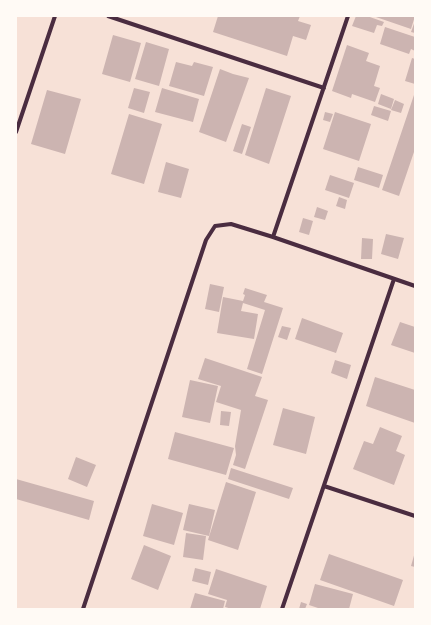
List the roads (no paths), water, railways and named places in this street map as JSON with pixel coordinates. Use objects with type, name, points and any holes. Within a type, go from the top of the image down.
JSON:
[{"type":"street","points":[[16,132],[55,16]]},
{"type":"street","points":[[108,16],[324,88]]},
{"type":"street","points":[[273,237],[348,16]]},
{"type":"street","points":[[83,609],[206,240],[215,226],[231,224],[415,286]]},
{"type":"street","points":[[282,609],[394,279]]},
{"type":"street","points":[[324,486],[415,516]]}]
